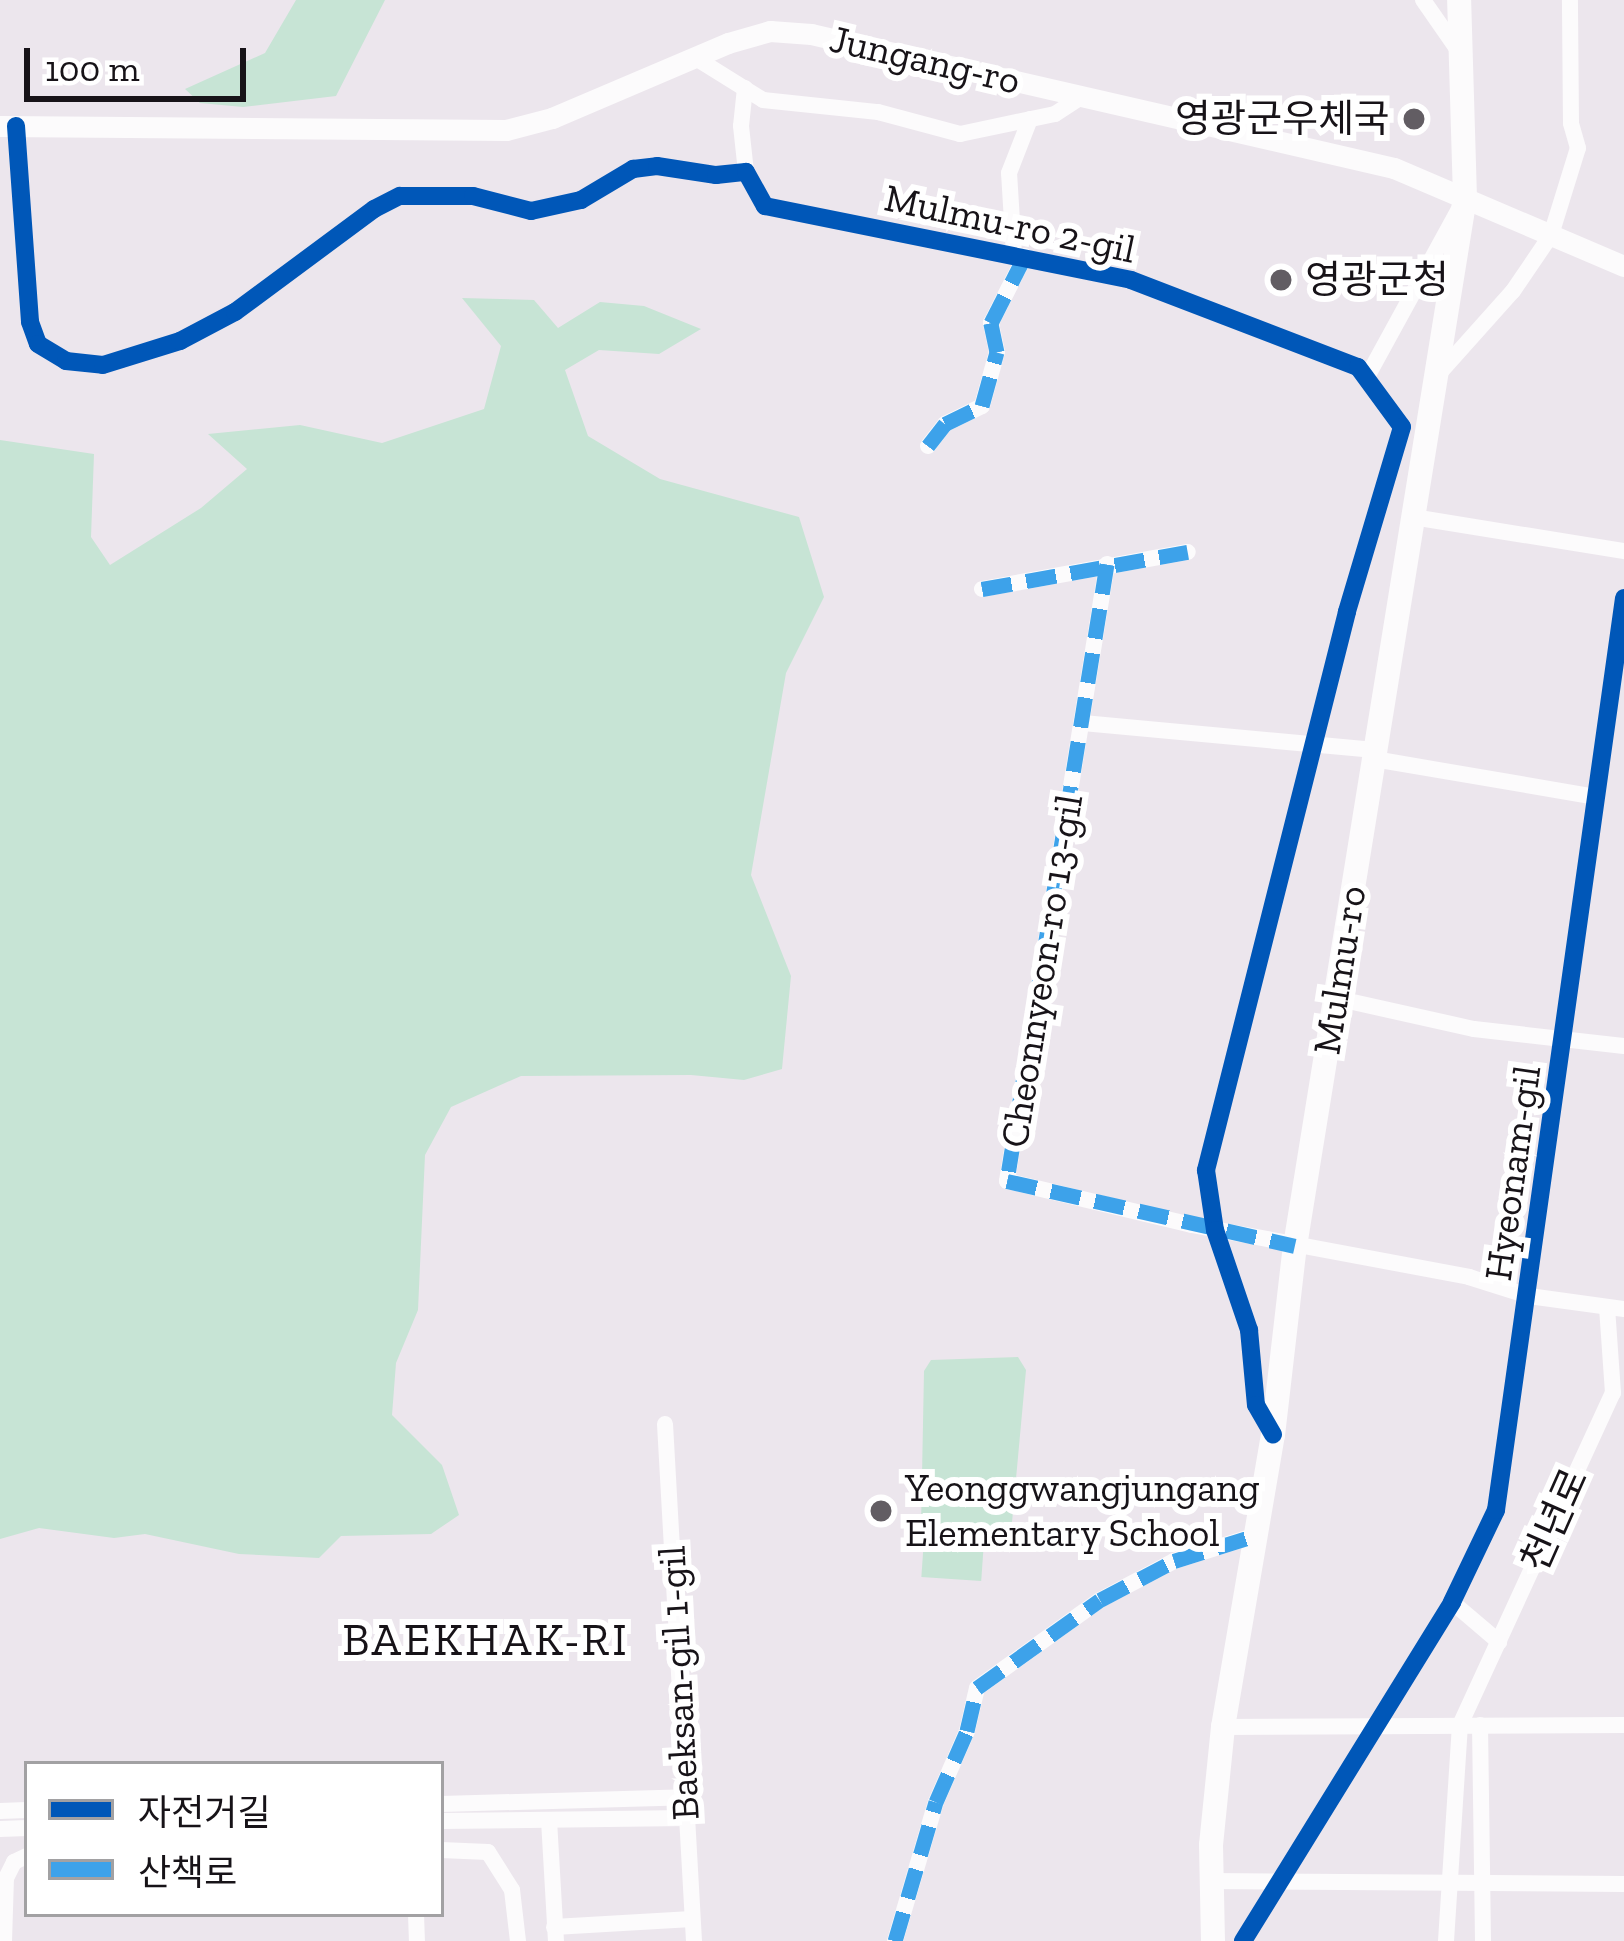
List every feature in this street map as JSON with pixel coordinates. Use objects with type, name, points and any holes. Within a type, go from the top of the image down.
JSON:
[{"type":"main road","name":"Mulmu-ro","points":[[1213,1941],[1211,1881],[1222,1727],[1273,1435],[1295,1246],[1465,198],[1459,0]]},
{"type":"street","points":[[1423,0],[1460,54]]},
{"type":"street","points":[[1436,378],[1514,291],[1551,235],[1578,148],[1571,122],[1568,2]]},
{"type":"street","name":"Jungang-ro","points":[[8,126],[506,130],[552,118],[694,57],[770,32],[811,34],[1394,168],[1624,266]]},
{"type":"street","points":[[694,57],[763,100],[878,112],[960,134],[1054,115],[1083,96]]},
{"type":"street","points":[[8,126],[30,322],[38,344],[66,362],[103,365],[147,355],[235,312],[374,209],[400,196],[473,196],[531,212],[581,200],[633,169],[746,172],[741,127],[745,88]]},
{"type":"street","points":[[928,446],[945,424],[982,406],[997,352],[991,323],[1020,255],[1009,173],[1030,119]]},
{"type":"street","name":"Mulmu-ro 2-gil","points":[[746,172],[765,206],[1131,280],[1324,351],[1367,377],[1402,427],[1314,744],[1206,1170],[1215,1230],[1250,1330],[1256,1405],[1273,1435]]},
{"type":"street","points":[[1367,377],[1465,198]]},
{"type":"street","points":[[1413,517],[1624,550]]},
{"type":"street","points":[[982,589],[1188,552]]},
{"type":"street","name":"Cheonnyeon-ro 13-gil","points":[[1106,564],[1007,1181],[1215,1230],[1468,1277],[1529,1296],[1616,1308]]},
{"type":"street","name":"Hyeonam-gil","points":[[1243,1941],[1452,1602],[1496,1510],[1624,598]]},
{"type":"street","points":[[1083,723],[1314,744],[1597,797]]},
{"type":"street","name":"Hyeonam-gil","points":[[1335,998],[1474,1029],[1564,1041]]},
{"type":"street","points":[[1564,1041],[1624,1046]]},
{"type":"street","name":"천년로","points":[[1460,1725],[1613,1393],[1616,1308]]},
{"type":"street","name":"Baeksan-gil 1-gil","points":[[665,1424],[694,1941]]},
{"type":"street","points":[[895,1941],[936,1802],[967,1732],[977,1688],[1100,1600],[1174,1561],[1254,1536]]},
{"type":"street","points":[[1452,1602],[1499,1642]]},
{"type":"street","points":[[1446,1941],[1460,1725]]},
{"type":"street","points":[[1480,1725],[1483,1941]]},
{"type":"street","points":[[1222,1727],[1624,1725]]},
{"type":"street","points":[[444,1804],[686,1797]]},
{"type":"street","points":[[444,1821],[686,1818]]},
{"type":"street","points":[[549,1820],[555,1934],[692,1919]]},
{"type":"street","points":[[444,1850],[488,1852],[512,1890],[518,1941]]},
{"type":"street","points":[[4,1941],[7,1878],[14,1862],[24,1857]]},
{"type":"street","points":[[1211,1881],[1624,1884]]},
{"type":"green space","points":[[296,0],[385,0],[336,96],[243,107],[200,103],[185,89],[265,53]]},
{"type":"green space","points":[[462,298],[534,300],[558,328],[600,302],[644,306],[701,329],[659,354],[599,350],[565,370],[588,436],[660,479],[799,517],[824,597],[786,673],[751,875],[791,976],[782,1069],[744,1080],[691,1075],[521,1076],[451,1107],[425,1155],[418,1310],[396,1363],[392,1415],[442,1465],[459,1515],[431,1534],[341,1536],[319,1558],[239,1554],[145,1534],[114,1538],[39,1528],[0,1539],[0,440],[94,454],[91,537],[110,565],[201,508],[247,469],[208,434],[300,425],[382,443],[484,409],[501,346]]},
{"type":"green space","points":[[1018,1357],[1026,1370],[1011,1533],[921,1528],[924,1371],[931,1360]]},
{"type":"green space","points":[[924,1539],[984,1543],[981,1581],[921,1577]]},
{"type":"marked path","points":[[928,446],[945,424],[982,406],[997,352],[991,323],[1025,256]]},
{"type":"marked path","points":[[982,589],[1188,552]]},
{"type":"marked path","points":[[1107,564],[1007,1181],[1295,1246]]},
{"type":"marked path","points":[[895,1941],[936,1802],[967,1731],[977,1688],[1100,1600],[1174,1561],[1254,1536]]},
{"type":"cycle path","points":[[16,126],[30,322],[38,344],[66,361],[103,365],[180,341],[235,312],[374,209],[400,196],[473,196],[531,211],[581,200],[633,169],[657,166],[716,175],[746,172],[765,206],[1131,280],[1358,367],[1402,427],[1347,612],[1206,1170],[1215,1230],[1249,1330],[1256,1405],[1273,1435]]},
{"type":"cycle path","points":[[1243,1941],[1452,1602],[1496,1510],[1624,598]]},
{"type":"place","name":"영광군우체국","points":[[1414,119]]},
{"type":"place","name":"영광군청","points":[[1281,280]]},
{"type":"place","name":"Yeonggwangjungang Elementary School","points":[[881,1511]]},
{"type":"district","name":"BAEKHAK-RI","points":[[486,1641]]}]
